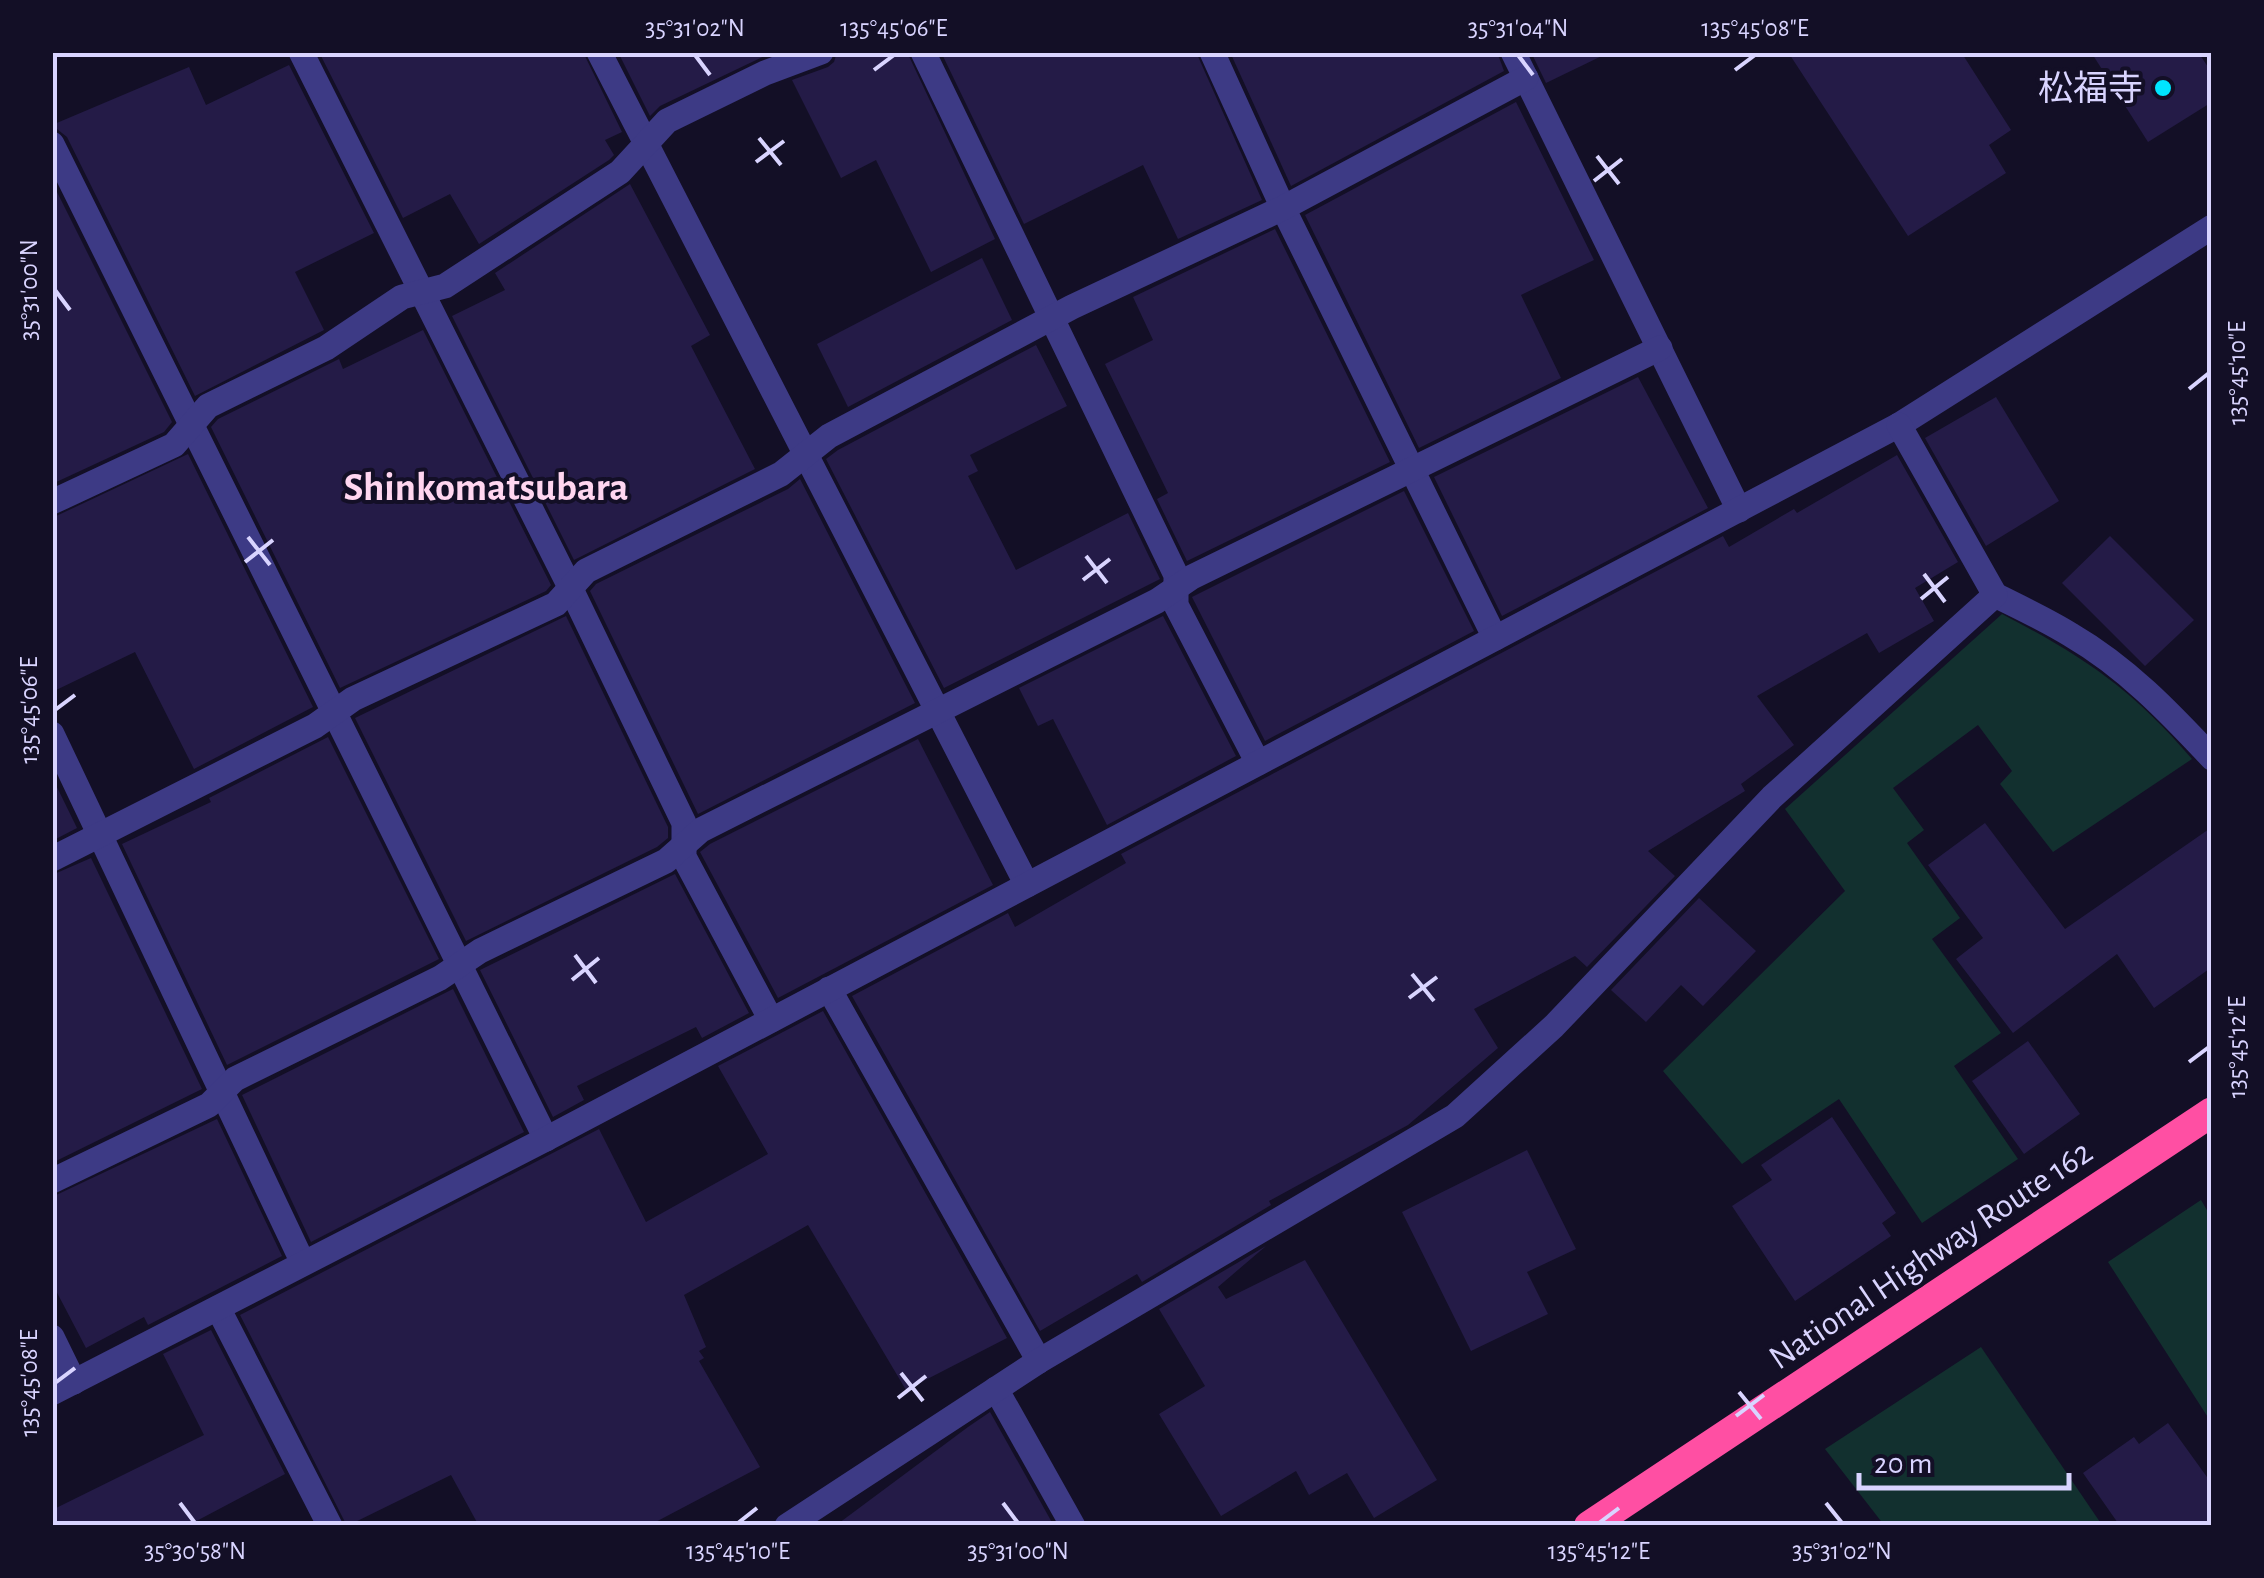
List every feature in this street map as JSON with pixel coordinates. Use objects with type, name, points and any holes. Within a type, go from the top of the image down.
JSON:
[{"type":"highway","name":"National Highway Route 162","points":[[1589,1526],[2212,1112]]},
{"type":"street","points":[[301,52],[570,586],[684,823],[684,857],[771,1020]]},
{"type":"street","points":[[598,52],[1027,885]]},
{"type":"street","points":[[52,502],[174,446],[208,406],[326,348],[402,298],[445,286],[620,172],[667,121],[765,73],[821,52]]},
{"type":"street","points":[[923,52],[1176,575],[1176,605],[1258,763]]},
{"type":"street","points":[[1212,52],[1284,208],[1495,638]]},
{"type":"street","points":[[1512,52],[1740,510]]},
{"type":"street","points":[[52,859],[335,712],[352,698],[556,604],[586,571],[782,474],[829,436],[1052,319],[1284,208],[1526,78]]},
{"type":"street","points":[[52,144],[546,1139]]},
{"type":"street","points":[[52,1336],[63,1387],[546,1139],[1740,510],[1899,424],[2212,227]]},
{"type":"street","points":[[52,1181],[209,1105],[235,1079],[460,966],[480,951],[666,861],[701,830],[1156,601],[1176,587],[1660,348]]},
{"type":"street","points":[[1899,424],[1995,595],[2073,636],[2124,671],[2168,710],[2212,758]]},
{"type":"street","points":[[787,1526],[1039,1362],[1456,1116],[1554,1026],[1772,796],[1995,595]]},
{"type":"street","points":[[52,734],[303,1263]]},
{"type":"street","points":[[829,989],[1039,1362]]},
{"type":"street","points":[[218,1308],[330,1526]]},
{"type":"street","points":[[996,1389],[1073,1526]]},
{"type":"green space","points":[[2002,614],[2105,676],[2148,712],[2192,759],[2053,852],[2000,784],[2012,771],[1978,725],[1893,788],[1924,830],[1907,843],[1960,918],[1932,939],[2001,1033],[1954,1066],[2018,1159],[1922,1223],[1839,1099],[1742,1164],[1663,1071],[1845,891],[1785,809]]},
{"type":"green space","points":[[2201,1200],[2211,1217],[2211,1422],[2108,1262]]},
{"type":"green space","points":[[1981,1347],[2102,1525],[1884,1525],[1825,1449]]},
{"type":"building","points":[[319,52],[583,52],[622,132],[605,140],[614,155],[609,160],[479,244],[450,194],[403,218]]},
{"type":"building","points":[[618,52],[773,52],[660,106],[650,116]]},
{"type":"building","points":[[837,52],[907,52],[995,239],[931,272],[876,160],[841,178],[792,80],[828,67]]},
{"type":"building","points":[[941,52],[1196,52],[1262,200],[1178,239],[1143,165],[1024,224]]},
{"type":"building","points":[[1230,52],[1497,52],[1504,71],[1291,186]]},
{"type":"building","points":[[1531,52],[1610,52],[1546,83]]},
{"type":"building","points":[[1788,52],[1961,52],[2011,130],[1989,145],[2006,173],[1908,236]]},
{"type":"building","name":"松福寺","points":[[2091,52],[2198,52],[2212,73],[2212,102],[2148,142]]},
{"type":"building","points":[[289,65],[374,233],[295,272],[324,330],[195,396],[67,137],[52,125],[189,67],[206,105]]},
{"type":"building","points":[[1516,102],[1594,260],[1521,295],[1561,378],[1419,448],[1305,215]]},
{"type":"building","points":[[52,182],[172,422],[164,432],[52,484]]},
{"type":"building","points":[[630,184],[710,335],[691,346],[755,469],[574,560],[452,316],[505,290],[495,273]]},
{"type":"building","points":[[1275,229],[1390,462],[1187,561],[1157,499],[1168,493],[1105,364],[1153,340],[1133,297]]},
{"type":"building","points":[[982,258],[1012,320],[848,407],[817,344]]},
{"type":"building","points":[[423,330],[551,585],[546,591],[340,688],[211,427],[218,419],[339,359],[343,369]]},
{"type":"building","points":[[1036,345],[1067,406],[970,455],[978,471],[968,476],[1016,570],[1128,513],[1160,579],[944,688],[826,459]]},
{"type":"building","points":[[1638,377],[1708,508],[1502,616],[1434,477]]},
{"type":"building","points":[[1996,397],[2059,501],[1986,546],[1925,438]]},
{"type":"building","points":[[188,454],[313,707],[194,769],[135,652],[52,692],[52,518]]},
{"type":"building","points":[[1897,455],[1958,562],[1915,588],[1934,621],[1879,653],[1867,633],[1757,696],[1794,745],[1741,784],[1745,791],[1648,851],[1675,876],[1587,967],[1575,956],[1474,1009],[1498,1048],[1408,1125],[1269,1201],[1271,1205],[1142,1282],[1137,1274],[1040,1331],[852,996],[1008,913],[1015,927],[1126,863],[1121,854],[1723,536],[1729,547]]},
{"type":"building","points":[[800,479],[915,703],[698,814],[590,591],[596,584],[788,489]]},
{"type":"building","points":[[1404,491],[1474,631],[1265,741],[1192,597]]},
{"type":"building","points":[[2110,536],[2194,620],[2145,666],[2062,583]]},
{"type":"building","points":[[566,616],[668,827],[668,838],[657,847],[466,941],[355,718]]},
{"type":"building","points":[[1163,616],[1236,756],[1107,825],[1053,719],[1038,726],[1019,688]]},
{"type":"building","points":[[328,737],[439,959],[227,1065],[122,844],[211,802],[209,798]]},
{"type":"building","points":[[918,739],[993,885],[778,998],[700,852]]},
{"type":"building","points":[[52,777],[77,828],[52,841]]},
{"type":"building","points":[[1985,823],[2065,929],[2212,827],[2212,967],[2154,1008],[2117,954],[2013,1033],[1956,959],[1983,938],[1928,865]]},
{"type":"building","points":[[91,858],[202,1089],[52,1163],[52,875]]},
{"type":"building","points":[[675,874],[749,1013],[702,1038],[696,1027],[577,1086],[584,1100],[553,1117],[480,970]]},
{"type":"building","points":[[1699,898],[1756,951],[1703,1006],[1681,985],[1646,1022],[1611,990]]},
{"type":"building","points":[[453,989],[524,1132],[311,1242],[242,1095]]},
{"type":"building","points":[[823,1011],[1007,1338],[906,1390],[808,1225],[684,1295],[706,1347],[699,1351],[704,1358],[699,1361],[760,1467],[648,1526],[479,1526],[451,1475],[347,1526],[240,1315],[599,1129],[646,1222],[768,1154],[718,1066]]},
{"type":"building","points":[[2028,1041],[2080,1114],[2024,1154],[1972,1081]]},
{"type":"building","points":[[1832,1117],[1896,1213],[1882,1223],[1891,1236],[1795,1301],[1732,1206],[1772,1180],[1761,1165]]},
{"type":"building","points":[[217,1119],[282,1256],[148,1325],[144,1317],[86,1348],[52,1283],[52,1197]]},
{"type":"building","points":[[1527,1150],[1576,1249],[1527,1272],[1548,1314],[1471,1351],[1402,1212]]},
{"type":"building","points":[[1266,1246],[1218,1287],[1226,1299],[1305,1260],[1437,1480],[1374,1518],[1347,1473],[1309,1495],[1296,1471],[1221,1516],[1159,1414],[1205,1386],[1159,1309]]},
{"type":"building","points":[[211,1330],[285,1474],[187,1526],[52,1526],[52,1510],[204,1435],[163,1354]]},
{"type":"building","points":[[990,1412],[1054,1526],[835,1526],[968,1427]]},
{"type":"building","points":[[2168,1423],[2212,1484],[2212,1526],[2120,1526],[2083,1473],[2134,1437],[2139,1444]]},
{"type":"place","name":"松福寺","points":[[2163,88]]},
{"type":"district","name":"Shinkomatsubara","points":[[486,486]]}]
